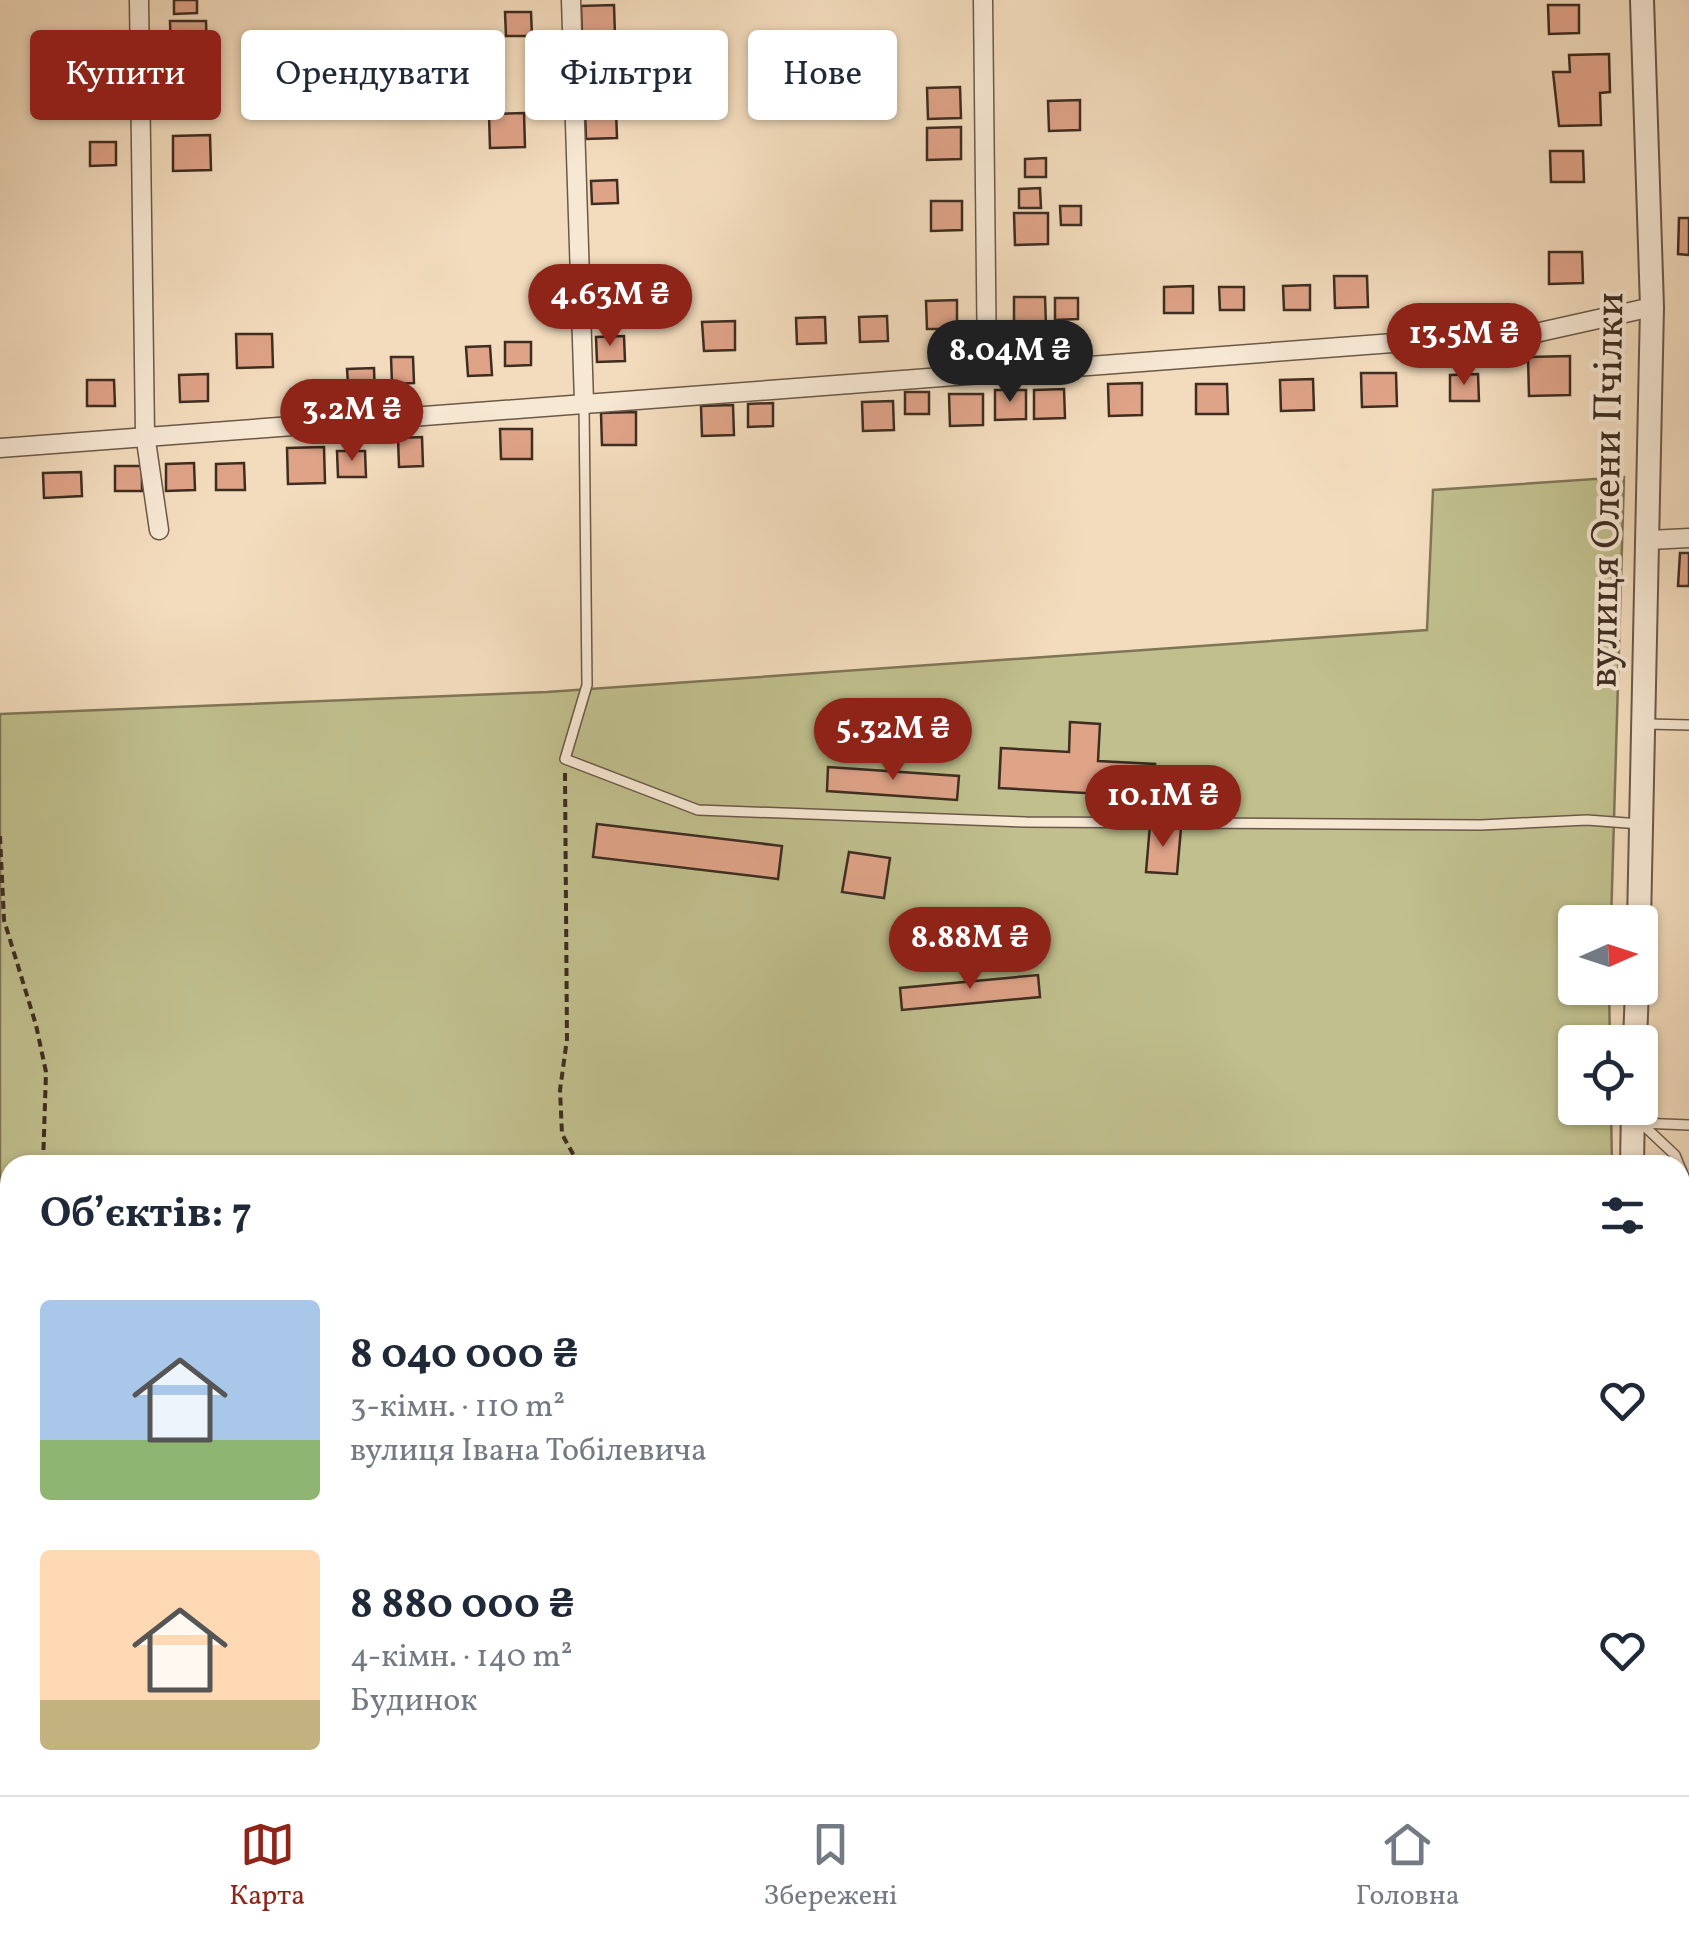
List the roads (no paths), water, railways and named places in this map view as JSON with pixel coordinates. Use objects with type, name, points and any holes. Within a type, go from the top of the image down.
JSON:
[{"type":"street","points":[[139,0],[144,434],[159,530]]},
{"type":"street","points":[[571,0],[584,402]]},
{"type":"street","points":[[983,0],[987,372]]},
{"type":"street","name":"вулиця Олени Пчілки","points":[[1640,905],[1652,307],[1642,0]]},
{"type":"street","points":[[0,448],[144,434],[1540,332],[1652,307]]},
{"type":"street","points":[[1649,540],[1689,538]]},
{"type":"street","points":[[1633,1155],[1635,1125]]},
{"type":"lane","points":[[584,402],[587,686],[565,759],[698,810],[1026,822],[1481,825],[1587,820],[1642,824]]},
{"type":"lane","points":[[1642,724],[1689,725]]},
{"type":"lane","points":[[1658,1121],[1689,1126]]},
{"type":"lane","points":[[1643,1125],[1675,1155]]}]
